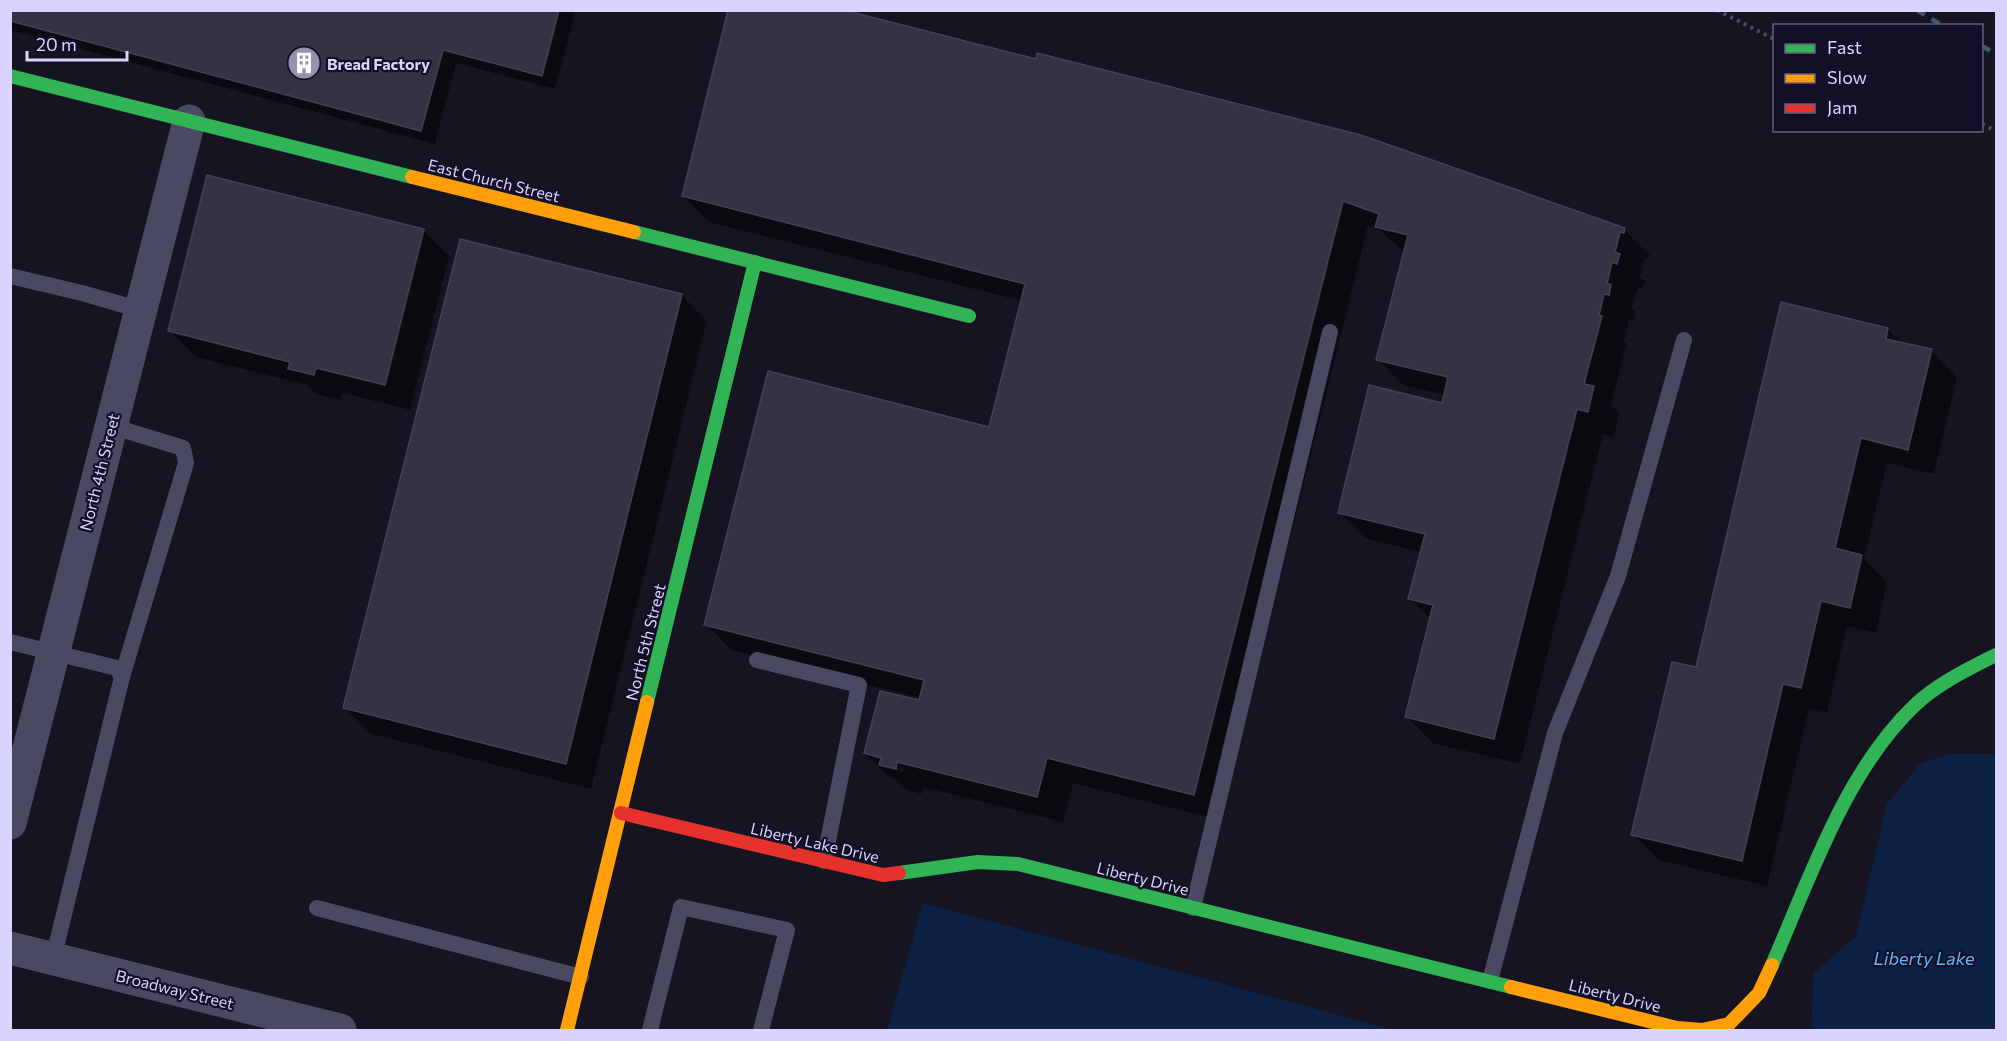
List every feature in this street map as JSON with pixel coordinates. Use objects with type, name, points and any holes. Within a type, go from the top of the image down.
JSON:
[{"type":"street","name":"East Church Street","points":[[10,76],[969,316]]},
{"type":"street","name":"North 4th Street","points":[[10,824],[189,121]]},
{"type":"street","name":"North 5th Street","points":[[567,1030],[755,262]]},
{"type":"street","name":"Liberty Drive","points":[[1038,869],[1677,1028],[1702,1030],[1730,1024],[1759,993],[1846,796],[1877,749],[1915,705],[1960,673],[1996,655]]},
{"type":"street","name":"Liberty Lake Drive","points":[[621,813],[883,875],[978,862],[1018,864],[1038,869]]},
{"type":"street","name":"Broadway Street","points":[[10,948],[281,1023],[340,1030]]},
{"type":"lane","points":[[10,276],[141,310]]},
{"type":"lane","points":[[1192,908],[1330,332]]},
{"type":"lane","points":[[1490,981],[1555,733],[1618,576],[1684,340]]},
{"type":"lane","points":[[53,959],[122,677],[186,463],[183,448],[111,426]]},
{"type":"lane","points":[[10,642],[117,668],[122,677]]},
{"type":"lane","points":[[757,660],[859,685],[824,861]]},
{"type":"lane","points":[[650,1030],[681,907],[788,930],[761,1030]]},
{"type":"lane","points":[[317,908],[581,977]]},
{"type":"path","points":[[1717,10],[1773,38]]},
{"type":"water","name":"Liberty Lake","points":[[1949,754],[1996,754],[1996,1030],[1811,1030],[1814,973],[1856,936],[1887,804],[1921,763]]},
{"type":"water","points":[[923,903],[1394,1030],[887,1030]]},
{"type":"building","name":"Bread Factory","points":[[10,10],[559,10],[542,76],[443,50],[421,131],[10,21]]},
{"type":"building","points":[[728,10],[844,10],[1036,59],[1037,53],[1361,135],[1625,228],[1624,233],[1620,232],[1615,252],[1620,254],[1617,264],[1612,262],[1607,283],[1611,285],[1609,295],[1604,294],[1599,315],[1602,316],[1584,384],[1594,386],[1588,412],[1577,409],[1494,739],[1405,717],[1433,605],[1408,599],[1425,534],[1338,513],[1369,385],[1442,403],[1448,377],[1376,360],[1408,235],[1375,227],[1379,214],[1343,201],[1194,795],[1047,758],[1037,797],[897,762],[896,769],[879,765],[881,758],[864,753],[880,691],[919,700],[924,680],[704,625],[768,371],[989,427],[1025,284],[682,196]]},
{"type":"building","points":[[207,175],[424,229],[385,385],[316,368],[314,375],[288,369],[290,362],[168,331]]},
{"type":"building","points":[[460,239],[682,294],[566,764],[343,708]]},
{"type":"building","points":[[1781,302],[1888,328],[1886,339],[1932,349],[1908,450],[1861,438],[1835,548],[1862,555],[1850,608],[1821,601],[1801,688],[1783,684],[1742,861],[1631,835],[1672,662],[1696,667]]},
{"type":"railway","points":[[1917,10],[1940,24]]},
{"type":"railway","points":[[1983,47],[1996,54]]},
{"type":"traffic: fast","points":[[10,76],[412,177]]},
{"type":"traffic: fast","points":[[634,232],[969,316]]},
{"type":"traffic: fast","points":[[647,702],[755,262]]},
{"type":"traffic: fast","points":[[1772,965],[1831,828],[1868,762],[1890,733],[1923,698],[1953,678],[1996,655]]},
{"type":"traffic: fast","points":[[899,873],[978,862],[1018,864],[1511,987]]},
{"type":"traffic: slow","points":[[412,177],[634,232]]},
{"type":"traffic: slow","points":[[567,1030],[647,702]]},
{"type":"traffic: slow","points":[[1511,987],[1677,1028],[1702,1030],[1729,1024],[1759,993],[1772,965]]},
{"type":"traffic: jam","points":[[621,813],[883,875],[899,873]]},
{"type":"place","name":"Bread Factory","points":[[304,63]]}]
